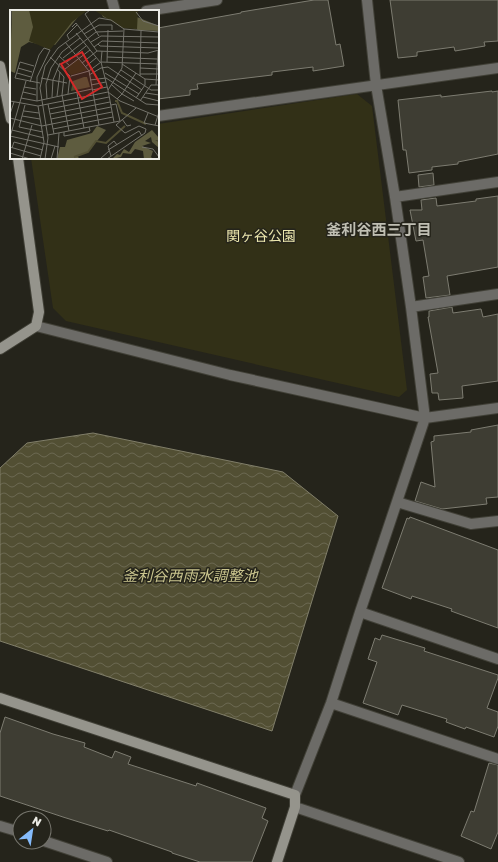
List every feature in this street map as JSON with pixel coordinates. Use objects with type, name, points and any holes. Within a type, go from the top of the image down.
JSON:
[{"type":"street","points":[[112,0],[115,10]]},
{"type":"street","points":[[152,10],[217,0]]},
{"type":"street","points":[[277,862],[295,807],[295,795],[331,703],[425,418],[395,197],[376,85],[367,0]]},
{"type":"street","points":[[0,66],[10,114]]},
{"type":"street","points":[[159,116],[498,68]]},
{"type":"street","points":[[0,349],[36,326],[39,312],[18,159]]},
{"type":"street","points":[[395,197],[498,182]]},
{"type":"street","points":[[411,307],[498,294]]},
{"type":"street","points":[[36,326],[230,375],[425,418],[498,408]]},
{"type":"street","points":[[397,502],[471,524],[498,521]]},
{"type":"street","points":[[360,612],[498,659]]},
{"type":"street","points":[[0,698],[295,795]]},
{"type":"street","points":[[331,703],[498,759]]},
{"type":"street","points":[[295,807],[459,862]]},
{"type":"street","points":[[0,826],[12,830]]},
{"type":"street","points":[[52,844],[107,862]]},
{"type":"green space","name":"関ヶ谷公園","points":[[357,94],[372,106],[407,390],[399,397],[66,321],[53,308],[31,159],[159,159],[159,124]]},
{"type":"water","name":"釜利谷西雨水調整池","points":[[93,433],[283,472],[338,516],[272,731],[0,641],[0,468],[27,443]]},
{"type":"building","points":[[314,0],[328,0],[336,45],[340,44],[344,66],[313,71],[313,67],[272,72],[272,75],[197,84],[198,89],[190,90],[190,95],[159,99],[159,28]]},
{"type":"building","points":[[390,0],[498,0],[498,41],[484,42],[485,46],[455,51],[454,47],[417,52],[417,56],[398,58]]},
{"type":"building","points":[[498,91],[498,154],[458,162],[458,164],[432,167],[432,170],[409,173],[406,150],[403,150],[398,100]]},
{"type":"building","points":[[433,173],[434,185],[419,187],[418,175]]},
{"type":"building","points":[[498,196],[498,267],[447,276],[450,295],[426,298],[423,277],[429,276],[423,240],[416,241],[410,210],[422,210],[421,200],[436,198],[437,206],[476,201],[476,199]]},
{"type":"building","points":[[452,307],[453,313],[481,309],[483,317],[498,314],[498,381],[462,386],[463,398],[439,400],[438,393],[432,393],[430,374],[438,373],[428,317],[429,311]]},
{"type":"building","points":[[498,425],[498,497],[486,498],[487,504],[442,509],[415,501],[421,482],[435,487],[431,442],[434,441],[434,436],[471,432],[471,430]]},
{"type":"building","points":[[410,517],[498,550],[498,628],[451,611],[452,609],[412,596],[411,599],[382,588],[407,518],[409,519]]},
{"type":"building","points":[[382,635],[425,648],[424,651],[498,675],[487,708],[498,712],[498,726],[494,737],[466,727],[465,729],[446,722],[447,719],[402,705],[398,715],[363,703],[377,662],[368,659],[375,638],[380,640]]},
{"type":"building","points":[[5,717],[53,734],[85,743],[84,747],[112,758],[115,751],[131,757],[128,764],[196,786],[197,783],[266,808],[262,818],[268,821],[252,862],[200,862],[109,830],[108,831],[52,813],[52,810],[42,810],[0,796],[0,733]]},
{"type":"building","points":[[489,763],[498,765],[498,832],[491,849],[461,836],[471,811],[474,812]]},
{"type":"district","name":"釜利谷西三丁目","points":[[379,230]]}]
